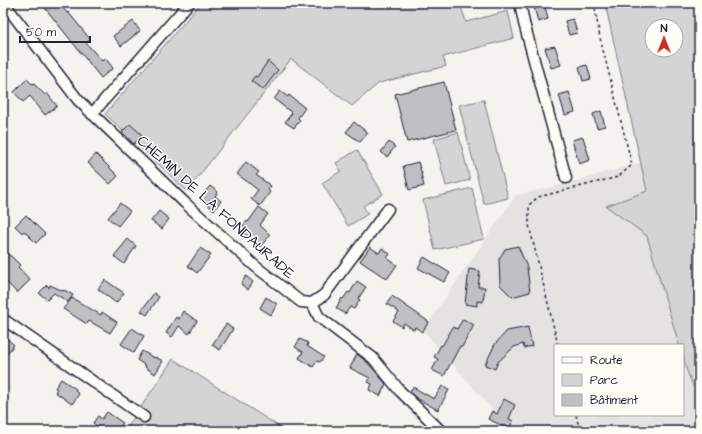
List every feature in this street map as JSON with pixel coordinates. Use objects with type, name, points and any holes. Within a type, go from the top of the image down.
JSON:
[{"type":"street","name":"CHEMIN DE LA FONDAURADE","points":[[4,3],[78,100],[92,114],[185,203],[255,266],[301,302],[312,303]]},
{"type":"street","points":[[92,114],[189,3]]},
{"type":"street","points":[[520,3],[524,23],[566,178]]},
{"type":"street","points":[[388,209],[324,296],[312,303],[319,317],[373,358],[400,391],[441,431]]},
{"type":"street","points":[[3,319],[144,417]]},
{"type":"path","points":[[558,344],[529,225],[529,205],[538,197],[618,177],[632,165],[600,38],[594,3]]},
{"type":"path","points":[[576,416],[580,431]]},
{"type":"shaded area","points":[[604,3],[699,3],[699,431],[511,431],[423,330],[516,195],[553,187],[640,163],[631,106]]},
{"type":"green space","points":[[201,3],[460,3],[466,22],[508,11],[514,38],[443,57],[446,66],[379,83],[352,106],[291,59],[187,191],[105,114]]},
{"type":"green space","points":[[605,3],[699,3],[699,398],[688,373],[684,360],[684,344],[679,344],[647,236],[606,206],[647,191]]},
{"type":"green space","points":[[484,100],[508,198],[484,204],[459,105]]},
{"type":"green space","points":[[458,132],[470,180],[446,186],[434,139]]},
{"type":"green space","points":[[357,150],[383,194],[363,206],[368,214],[348,226],[322,183],[341,171],[336,163]]},
{"type":"green space","points":[[472,188],[484,239],[435,250],[423,200]]},
{"type":"green space","points":[[173,359],[286,431],[125,431]]},
{"type":"building","points":[[41,3],[59,3],[90,39],[86,43],[102,61],[105,58],[113,68],[101,78]]},
{"type":"building","points":[[533,3],[544,3],[548,19],[538,22]]},
{"type":"building","points":[[573,19],[577,33],[569,35],[565,21]]},
{"type":"building","points":[[133,21],[140,31],[121,46],[113,36]]},
{"type":"building","points":[[555,46],[561,65],[551,68],[545,48]]},
{"type":"building","points":[[268,61],[278,70],[263,90],[251,81],[255,76],[257,77]]},
{"type":"building","points":[[587,65],[591,79],[583,81],[579,67]]},
{"type":"building","points":[[27,79],[45,95],[47,93],[57,106],[45,115],[30,96],[23,102],[14,92]]},
{"type":"building","points":[[444,82],[456,130],[407,142],[395,94]]},
{"type":"building","points":[[280,91],[288,97],[289,95],[305,108],[298,118],[300,120],[294,128],[285,122],[292,113],[274,99]]},
{"type":"building","points":[[569,92],[575,112],[565,115],[559,95]]},
{"type":"building","points":[[601,111],[605,126],[597,128],[593,114]]},
{"type":"building","points":[[354,122],[368,133],[360,142],[346,132]]},
{"type":"building","points":[[130,124],[142,135],[134,144],[122,132]]},
{"type":"building","points":[[583,137],[590,160],[579,164],[572,140]]},
{"type":"building","points":[[389,142],[395,147],[387,157],[381,152]]},
{"type":"building","points":[[96,154],[118,176],[110,184],[88,163]]},
{"type":"building","points":[[246,162],[259,172],[256,175],[271,186],[268,190],[270,192],[260,206],[251,199],[258,190],[237,174]]},
{"type":"building","points":[[418,162],[424,186],[409,190],[403,166]]},
{"type":"building","points":[[210,186],[218,192],[215,196],[221,201],[214,210],[200,198]]},
{"type":"building","points":[[120,203],[130,211],[118,226],[108,218]]},
{"type":"building","points":[[259,207],[268,214],[260,225],[270,235],[260,247],[240,230]]},
{"type":"building","points":[[159,211],[169,219],[162,229],[151,221]]},
{"type":"building","points":[[26,215],[45,234],[36,243],[24,231],[22,233],[15,226]]},
{"type":"building","points":[[128,239],[136,246],[124,264],[114,256]]},
{"type":"building","points":[[518,246],[527,267],[530,292],[512,297],[500,285],[499,259],[505,249]]},
{"type":"building","points":[[370,247],[379,253],[382,248],[390,254],[387,258],[397,265],[387,279],[360,261]]},
{"type":"building","points":[[200,248],[211,255],[197,273],[188,266]]},
{"type":"building","points":[[3,250],[20,265],[18,267],[30,280],[17,293],[3,278]]},
{"type":"building","points":[[424,257],[450,273],[444,282],[418,268]]},
{"type":"building","points":[[469,269],[480,271],[478,287],[485,287],[483,302],[477,301],[477,306],[465,304]]},
{"type":"building","points":[[246,276],[253,282],[248,290],[241,284]]},
{"type":"building","points":[[105,280],[124,293],[116,303],[98,289]]},
{"type":"building","points":[[357,281],[366,287],[358,299],[360,300],[354,309],[350,307],[345,314],[336,308],[342,298],[343,299],[348,292],[350,293]]},
{"type":"building","points":[[47,285],[49,288],[50,285],[73,295],[68,302],[54,293],[47,300],[39,293]]},
{"type":"building","points":[[154,293],[159,297],[147,315],[141,311]]},
{"type":"building","points":[[392,296],[429,322],[422,332],[415,327],[414,330],[404,323],[402,327],[393,321],[399,312],[387,304]]},
{"type":"building","points":[[266,297],[277,304],[271,315],[260,308]]},
{"type":"building","points":[[72,298],[101,315],[102,312],[117,322],[110,333],[89,321],[87,324],[63,309]]},
{"type":"building","points":[[183,311],[197,321],[189,334],[179,326],[172,337],[166,333],[176,317],[179,319]]},
{"type":"building","points":[[463,319],[474,325],[462,347],[460,346],[444,376],[432,370],[438,359],[434,357],[453,327],[457,329]]},
{"type":"building","points":[[226,324],[233,329],[220,350],[212,345]]},
{"type":"building","points":[[528,327],[532,346],[524,348],[523,344],[514,347],[498,362],[495,369],[485,365],[495,344],[507,331]]},
{"type":"building","points":[[132,328],[144,336],[134,353],[121,344]]},
{"type":"building","points":[[3,335],[14,345],[3,358]]},
{"type":"building","points":[[300,339],[308,343],[307,346],[324,357],[320,362],[317,361],[313,367],[299,358],[303,352],[295,347]]},
{"type":"building","points":[[142,351],[163,361],[155,374],[137,360]]},
{"type":"building","points":[[357,354],[368,363],[386,384],[380,396],[369,390],[372,384],[368,382],[370,378],[350,368]]},
{"type":"building","points":[[61,379],[76,389],[75,391],[79,394],[72,404],[55,392],[57,389],[55,388]]},
{"type":"building","points":[[442,386],[449,390],[438,410],[416,398],[410,392],[413,387],[434,399]]},
{"type":"building","points":[[504,399],[515,405],[509,419],[513,421],[509,429],[488,419],[492,411],[497,414]]},
{"type":"building","points":[[107,412],[123,423],[117,431],[104,431],[93,423],[98,416],[102,419]]}]
